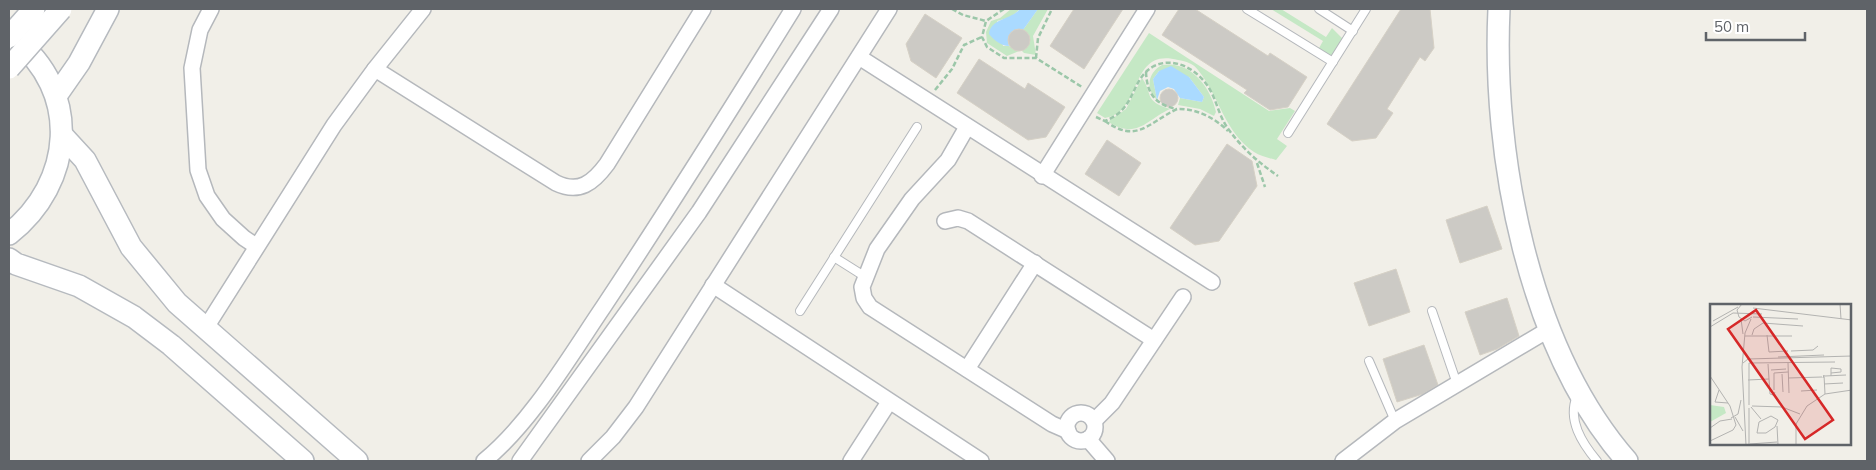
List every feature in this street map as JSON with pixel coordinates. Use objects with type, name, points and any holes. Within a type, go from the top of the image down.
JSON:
[{"type":"main road","points":[[9,234],[36,208],[47,192],[60,155],[62,135],[56,96],[37,60],[9,36],[34,9]]},
{"type":"main road","points":[[9,68],[61,9]]},
{"type":"main road","points":[[56,96],[87,50],[108,9]]},
{"type":"main road","points":[[1499,9],[1498,74],[1506,152],[1524,243],[1548,330],[1579,392],[1600,425],[1627,461]]},
{"type":"main road","points":[[62,135],[85,160],[117,224],[147,269],[177,303],[357,461]]},
{"type":"main road","points":[[9,258],[16,264],[79,286],[134,316],[171,345],[303,461]]},
{"type":"street","points":[[211,9],[196,44],[192,68],[198,170],[207,196],[219,214],[233,229],[256,246]]},
{"type":"street","points":[[205,329],[324,140],[375,69],[423,9]]},
{"type":"street","points":[[375,69],[556,183],[566,188],[578,188],[589,184],[602,170],[703,9]]},
{"type":"street","points":[[484,461],[526,416],[570,356],[656,229],[793,9]]},
{"type":"street","points":[[520,461],[700,212],[831,9]]},
{"type":"street","points":[[589,461],[614,437],[636,406],[889,9]]},
{"type":"street","points":[[1042,176],[1147,9]]},
{"type":"street","points":[[859,57],[1042,176],[1212,282]]},
{"type":"street","points":[[967,127],[948,160],[898,216],[877,249],[864,276],[862,292],[870,307],[1052,424],[1068,431],[1076,440],[1088,440],[1107,461]]},
{"type":"street","points":[[945,221],[958,218],[968,221],[1154,340]]},
{"type":"street","points":[[967,369],[1035,263]]},
{"type":"street","points":[[713,285],[981,461]]},
{"type":"street","points":[[1094,421],[1112,403],[1182,297]]},
{"type":"street","points":[[1343,461],[1395,421],[1548,330]]},
{"type":"street","points":[[851,461],[889,402]]},
{"type":"street","points":[[1068,431],[1070,419],[1076,414],[1085,413],[1094,421],[1095,429],[1088,440]]},
{"type":"lane","points":[[1247,9],[1332,62]]},
{"type":"lane","points":[[1319,9],[1353,31]]},
{"type":"lane","points":[[1288,133],[1366,9]]},
{"type":"lane","points":[[800,311],[917,127]]},
{"type":"lane","points":[[834,258],[864,276]]},
{"type":"lane","points":[[1432,311],[1457,384]]},
{"type":"lane","points":[[1369,361],[1395,421]]},
{"type":"lane","points":[[1579,392],[1573,409],[1576,427],[1597,461]]},
{"type":"path","points":[[952,9],[963,16],[986,21]]},
{"type":"path","points":[[1004,9],[986,21],[982,37],[987,47],[1004,58],[1036,58],[1094,94]]},
{"type":"path","points":[[1036,58],[1038,38],[1052,9]]},
{"type":"path","points":[[928,103],[964,45],[982,37]]},
{"type":"path","points":[[1105,121],[1117,116],[1126,107],[1138,81],[1146,72],[1166,63],[1174,62],[1188,68],[1210,89],[1221,117],[1236,139]]},
{"type":"path","points":[[1146,72],[1149,91],[1154,100],[1177,109],[1190,109],[1222,125],[1257,161],[1278,176]]},
{"type":"path","points":[[1083,111],[1122,131],[1134,133],[1177,109]]},
{"type":"path","points":[[1257,161],[1265,187]]},
{"type":"green space","points":[[1011,9],[1020,9],[1011,17],[997,21],[1003,46],[1009,46],[1019,51],[1007,56],[987,43],[986,32],[991,21],[1000,18]]},
{"type":"green space","points":[[1038,9],[1048,9],[1033,36],[1036,55],[1024,53],[1022,51],[1030,42],[1029,35],[1023,30]]},
{"type":"green space","points":[[1271,9],[1281,9],[1326,37],[1332,28],[1343,39],[1334,55],[1328,55],[1318,50],[1323,41]]},
{"type":"green space","points":[[1149,33],[1269,111],[1290,108],[1295,111],[1277,139],[1287,146],[1276,160],[1256,153],[1244,144],[1229,125],[1212,91],[1198,70],[1192,64],[1184,61],[1162,59],[1151,63],[1143,71],[1126,105],[1117,113],[1105,118],[1097,113]]},
{"type":"green space","points":[[1162,65],[1182,67],[1191,71],[1210,94],[1216,112],[1214,116],[1200,109],[1178,105],[1180,98],[1202,102],[1204,97],[1189,77],[1159,71],[1153,79],[1157,100],[1151,91],[1150,81],[1157,68]]},
{"type":"green space","points":[[1142,78],[1152,100],[1170,109],[1135,129],[1128,129],[1110,123],[1109,121],[1126,109]]},
{"type":"water","points":[[1020,9],[1038,9],[1023,30],[1013,31],[1009,35],[1009,46],[998,42],[989,34],[993,25]]},
{"type":"water","points":[[1171,66],[1189,77],[1204,97],[1202,102],[1180,98],[1174,89],[1168,87],[1160,91],[1157,100],[1153,79],[1159,71]]},
{"type":"building","points":[[1074,9],[1123,9],[1084,69],[1050,46]]},
{"type":"building","points":[[1179,9],[1195,9],[1268,56],[1270,53],[1307,77],[1288,107],[1270,110],[1244,93],[1247,90],[1162,35]]},
{"type":"building","points":[[1401,9],[1430,9],[1434,48],[1425,61],[1420,57],[1387,109],[1393,113],[1376,138],[1352,141],[1327,124]]},
{"type":"building","points":[[925,14],[962,38],[936,78],[911,61],[906,44]]},
{"type":"building","points":[[1019,29],[1027,32],[1030,40],[1027,48],[1019,51],[1011,48],[1008,40],[1011,32]]},
{"type":"building","points":[[979,59],[1025,89],[1028,83],[1065,107],[1046,137],[1028,140],[957,93]]},
{"type":"building","points":[[1169,89],[1175,92],[1178,98],[1175,104],[1169,107],[1163,104],[1160,98],[1163,92]]},
{"type":"building","points":[[1107,140],[1141,163],[1119,196],[1085,174]]},
{"type":"building","points":[[1227,144],[1252,161],[1257,186],[1219,241],[1195,245],[1170,228]]},
{"type":"building","points":[[1487,206],[1502,249],[1460,263],[1446,220]]},
{"type":"building","points":[[1396,269],[1410,312],[1369,326],[1354,283]]},
{"type":"building","points":[[1507,298],[1519,336],[1497,349],[1480,355],[1465,312]]},
{"type":"building","points":[[1424,345],[1438,385],[1423,394],[1397,402],[1383,359]]}]
